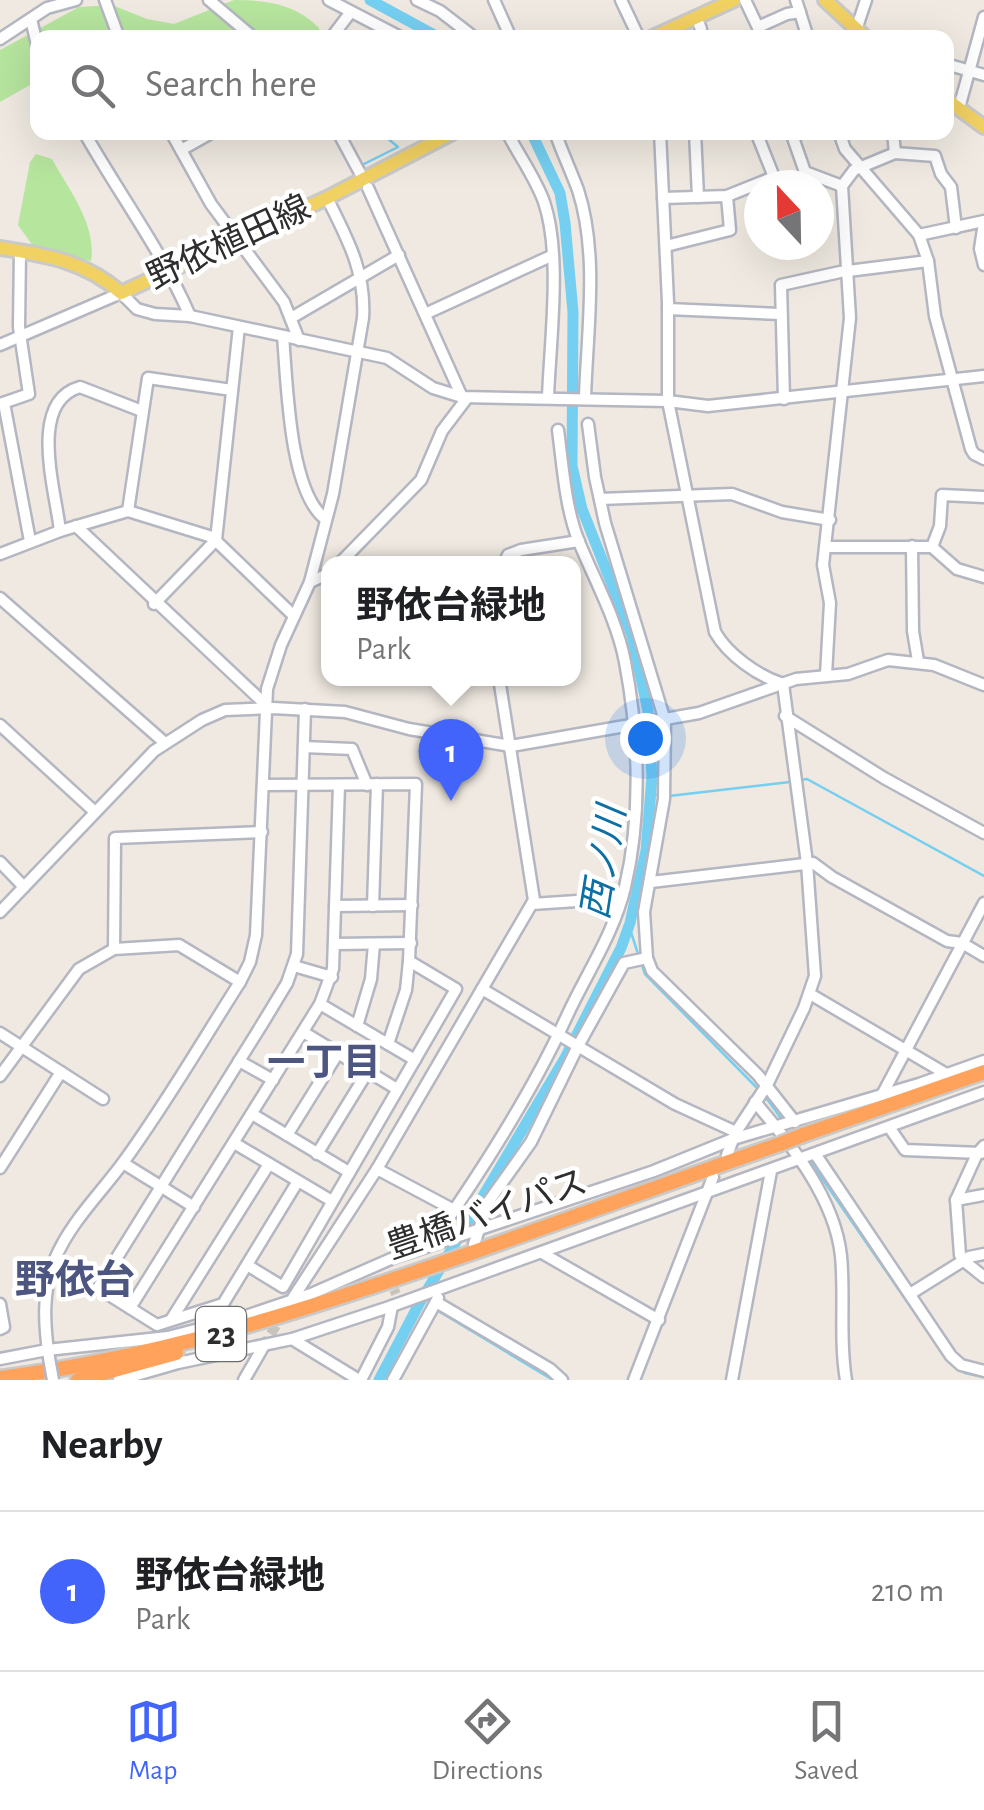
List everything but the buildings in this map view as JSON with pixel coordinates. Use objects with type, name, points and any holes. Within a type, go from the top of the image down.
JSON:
[{"type":"highway","name":"豊橋バイパス","points":[[0,1374],[17,1376],[93,1363],[252,1326],[456,1258],[788,1130],[984,1072]]},
{"type":"highway","name":"23","points":[[78,1380],[132,1368],[252,1326]]},
{"type":"main road","points":[[668,30],[734,0]]},
{"type":"main road","points":[[825,0],[857,30]]},
{"type":"main road","points":[[954,105],[984,127]]},
{"type":"main road","name":"野依植田線","points":[[0,248],[64,258],[104,278],[121,293],[326,198],[438,140]]},
{"type":"street","points":[[37,30],[36,16],[44,0]]},
{"type":"street","points":[[0,39],[36,16],[76,0]]},
{"type":"street","points":[[105,0],[115,30]]},
{"type":"street","points":[[209,0],[245,30]]},
{"type":"street","points":[[329,0],[385,30]]},
{"type":"street","points":[[418,0],[465,30]]},
{"type":"street","points":[[494,0],[507,30]]},
{"type":"street","points":[[621,0],[635,30]]},
{"type":"street","points":[[745,0],[760,30]]},
{"type":"street","points":[[862,30],[866,0]]},
{"type":"street","points":[[764,30],[798,6],[806,30]]},
{"type":"street","points":[[337,30],[350,13]]},
{"type":"street","points":[[696,17],[700,30]]},
{"type":"street","points":[[959,108],[984,17]]},
{"type":"street","points":[[954,66],[984,74]]},
{"type":"street","points":[[88,140],[113,185],[170,270],[190,316]]},
{"type":"street","points":[[176,140],[211,204],[284,302],[299,340]]},
{"type":"street","points":[[182,150],[199,140]]},
{"type":"street","points":[[342,140],[360,173]]},
{"type":"street","points":[[511,140],[545,206],[552,256],[548,397]]},
{"type":"street","points":[[558,140],[578,192],[585,224],[589,266],[585,398]]},
{"type":"street","points":[[660,140],[668,401],[715,632],[736,656],[783,684]]},
{"type":"street","points":[[695,140],[698,197]]},
{"type":"street","points":[[663,198],[727,196],[774,176],[759,140]]},
{"type":"street","points":[[794,140],[805,172],[842,186]]},
{"type":"street","points":[[842,140],[919,235],[928,261],[934,316],[971,449],[984,459]]},
{"type":"street","points":[[894,140],[895,153]]},
{"type":"street","points":[[826,676],[830,603],[823,565],[850,318],[842,186],[846,176],[895,153],[935,156],[950,187],[956,228]]},
{"type":"street","points":[[368,188],[464,397]]},
{"type":"street","points":[[666,246],[730,230],[727,196]]},
{"type":"street","points":[[52,1380],[44,1309],[54,1262],[72,1228],[123,1163],[250,962],[256,935],[262,832],[264,706],[270,676],[310,582],[336,481],[359,350],[364,298],[361,277],[354,251],[326,198]]},
{"type":"street","points":[[919,235],[984,222],[980,249],[984,265]]},
{"type":"street","points":[[20,251],[20,336],[28,394],[2,404],[30,541]]},
{"type":"street","points":[[291,318],[399,255]]},
{"type":"street","points":[[426,314],[552,256]]},
{"type":"street","points":[[784,399],[781,285],[928,261]]},
{"type":"street","points":[[0,345],[121,293],[137,310],[190,316],[387,358],[433,388],[464,397],[668,401],[708,406],[984,376]]},
{"type":"street","points":[[668,309],[780,314]]},
{"type":"street","points":[[154,604],[216,540],[239,327]]},
{"type":"street","points":[[283,336],[301,477],[312,508],[324,518]]},
{"type":"street","points":[[128,511],[148,378],[232,390]]},
{"type":"street","points":[[60,531],[46,432],[62,399],[73,388],[80,387],[142,411]]},
{"type":"street","points":[[348,556],[421,480],[442,432],[464,397]]},
{"type":"street","points":[[588,424],[600,500],[665,721],[664,796],[644,912],[641,959],[761,1094],[910,1294],[951,1356],[961,1365],[984,1372]]},
{"type":"street","points":[[432,1245],[560,1036],[611,933],[622,898],[635,814],[637,758],[624,659],[568,504],[558,430]]},
{"type":"street","points":[[600,500],[732,494],[782,512],[830,520]]},
{"type":"street","points":[[932,547],[940,526],[942,495],[984,497]]},
{"type":"street","points":[[0,554],[128,511],[216,540],[294,616]]},
{"type":"street","points":[[76,526],[264,706]]},
{"type":"street","points":[[508,556],[521,550],[579,541]]},
{"type":"street","points":[[912,546],[913,631],[918,661]]},
{"type":"street","points":[[826,547],[932,547],[950,565],[984,577]]},
{"type":"street","points":[[310,582],[321,577]]},
{"type":"street","points":[[0,598],[165,743]]},
{"type":"street","points":[[0,912],[165,743],[225,710],[264,706],[354,714],[409,729],[511,746],[665,721],[699,713],[796,678],[848,674],[888,660],[918,661],[984,685]]},
{"type":"street","points":[[727,1155],[761,1094],[816,976],[807,863],[783,684]]},
{"type":"street","points":[[292,1298],[377,1169],[532,904],[534,894],[500,686]]},
{"type":"street","points":[[298,1181],[223,1304],[158,1326],[98,1288],[294,966],[305,709]]},
{"type":"street","points":[[785,716],[884,778],[984,833]]},
{"type":"street","points":[[0,726],[95,812]]},
{"type":"street","points":[[304,748],[350,748],[372,785],[373,906]]},
{"type":"street","points":[[263,785],[416,784],[406,990],[388,1044]]},
{"type":"street","points":[[130,1308],[320,1004],[332,977],[339,785]]},
{"type":"street","points":[[114,949],[114,838],[262,832]]},
{"type":"street","points":[[0,862],[24,887]]},
{"type":"street","points":[[650,882],[813,862],[832,877],[947,942],[962,944],[984,956]]},
{"type":"street","points":[[532,904],[622,898]]},
{"type":"street","points":[[882,1095],[984,903]]},
{"type":"street","points":[[335,906],[412,904]]},
{"type":"street","points":[[334,944],[411,943]]},
{"type":"street","points":[[357,1026],[371,979],[374,944]]},
{"type":"street","points":[[0,1076],[80,969],[114,949],[179,946],[240,982]]},
{"type":"street","points":[[474,1244],[475,1231],[489,1201],[531,1142],[577,1046],[624,963],[641,959]]},
{"type":"street","points":[[247,1265],[283,1287],[456,989],[409,961]]},
{"type":"street","points":[[294,966],[332,977]]},
{"type":"street","points":[[482,989],[735,1136]]},
{"type":"street","points":[[810,994],[948,1075]]},
{"type":"street","points":[[320,1004],[414,1060]]},
{"type":"street","points":[[302,1032],[397,1089]]},
{"type":"street","points":[[0,1034],[103,1099]]},
{"type":"street","points":[[287,1136],[338,1053]]},
{"type":"street","points":[[239,1061],[272,1080]]},
{"type":"street","points":[[0,1359],[168,1337],[237,1319],[384,1262],[654,1171],[735,1136],[788,1130],[984,1062]]},
{"type":"street","points":[[0,1168],[61,1072]]},
{"type":"street","points":[[317,1154],[368,1072]]},
{"type":"street","points":[[118,1380],[178,1363],[292,1340],[396,1302],[438,1294],[483,1274],[984,1092]]},
{"type":"street","points":[[761,1094],[788,1130]]},
{"type":"street","points":[[252,1114],[349,1172]]},
{"type":"street","points":[[889,1127],[905,1150],[982,1151],[956,1200],[964,1261],[984,1277]]},
{"type":"street","points":[[234,1143],[332,1201]]},
{"type":"street","points":[[807,1158],[840,1250],[846,1380]]},
{"type":"street","points":[[123,1163],[194,1207]]},
{"type":"street","points":[[171,1321],[269,1164]]},
{"type":"street","points":[[377,1169],[454,1210]]},
{"type":"street","points":[[732,1380],[771,1171]]},
{"type":"street","points":[[634,1380],[714,1177]]},
{"type":"street","points":[[956,1200],[984,1195]]},
{"type":"street","points":[[542,1253],[659,1320]]},
{"type":"street","points":[[910,1294],[964,1261],[984,1254]]},
{"type":"street","points":[[478,1256],[483,1274]]},
{"type":"street","points":[[384,1262],[388,1275]]},
{"type":"street","points":[[393,1380],[438,1294]]},
{"type":"street","points":[[438,1294],[562,1380]]},
{"type":"street","points":[[292,1340],[360,1380],[388,1328],[396,1302]]},
{"type":"street","points":[[0,1304],[4,1327],[0,1329]]},
{"type":"street","points":[[244,1380],[264,1347]]},
{"type":"green space","points":[[234,0],[290,9],[319,28],[37,30],[79,7],[112,5],[147,19],[174,24]]},
{"type":"green space","points":[[30,34],[30,85],[0,102],[0,50]]},
{"type":"green space","points":[[36,154],[52,159],[80,208],[90,234],[91,261],[36,250],[18,225],[30,162]]},
{"type":"waterway","name":"西ノ川","points":[[370,0],[425,30]]},
{"type":"waterway","points":[[236,17],[253,30]]},
{"type":"waterway","points":[[362,165],[398,147],[390,140]]},
{"type":"waterway","name":"西ノ川","points":[[379,1380],[419,1304],[565,1058],[621,948],[646,851],[652,777],[648,711],[632,635],[582,509],[572,466],[573,312],[565,223],[560,193],[535,140]]},
{"type":"waterway","points":[[800,780],[807,779],[984,876]]},
{"type":"waterway","points":[[669,796],[790,782]]},
{"type":"waterway","points":[[651,794],[661,795]]},
{"type":"waterway","points":[[629,926],[639,957]]},
{"type":"waterway","points":[[642,965],[645,974],[759,1090]]},
{"type":"waterway","points":[[764,1095],[783,1121]]},
{"type":"waterway","points":[[810,1161],[948,1361],[965,1373],[984,1377]]},
{"type":"waterway","points":[[435,1309],[553,1380]]},
{"type":"tunnel","points":[[388,1276],[396,1294]]},
{"type":"tunnel","points":[[263,1347],[283,1314]]},
{"type":"place","name":"野依台緑地","points":[[451,801]]},
{"type":"district","name":"一丁目","points":[[324,1064]]},
{"type":"district","name":"野依台","points":[[75,1281]]}]
